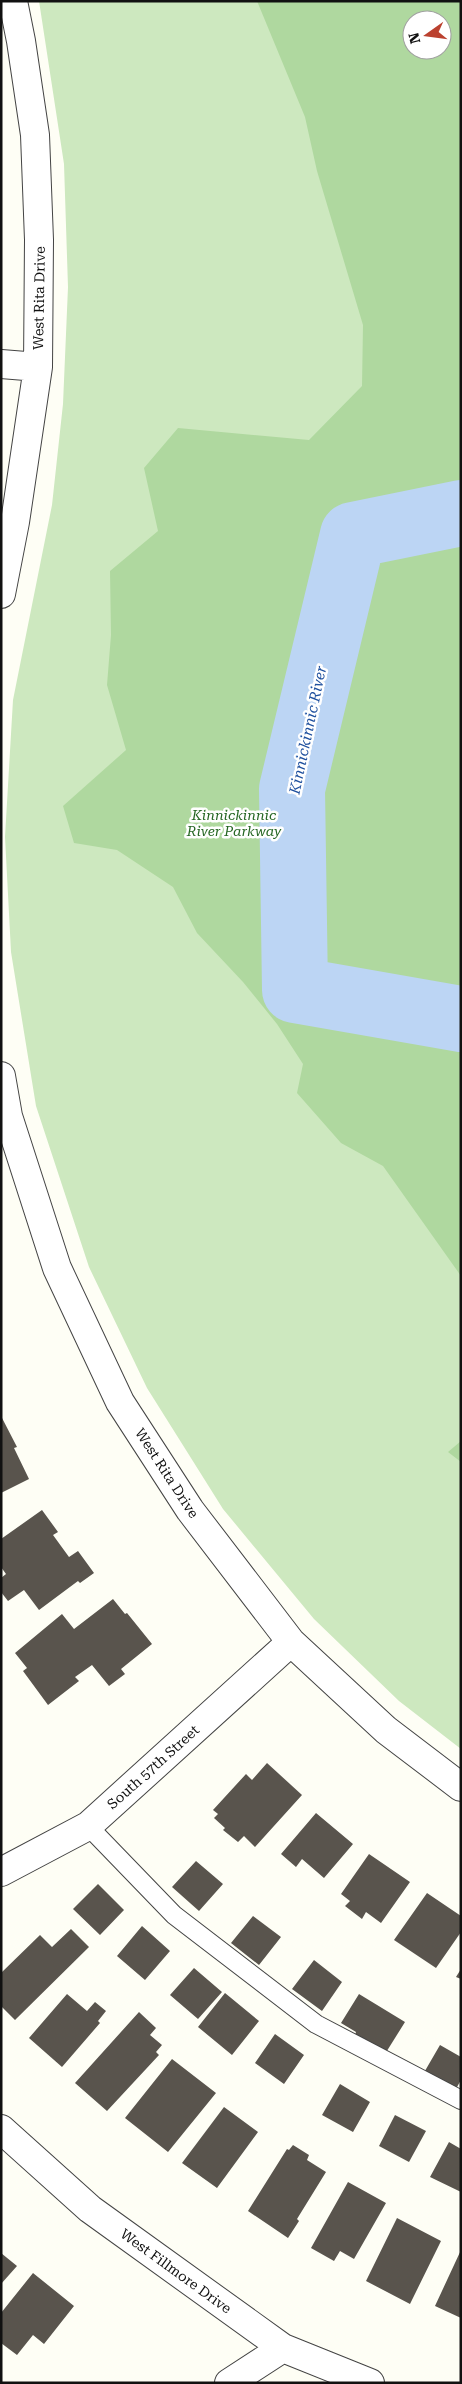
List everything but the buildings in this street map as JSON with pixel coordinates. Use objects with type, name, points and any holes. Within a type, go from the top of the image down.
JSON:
[{"type":"street","name":"West Rita Drive","points":[[1,594],[15,522],[38,367],[39,240],[35,135],[13,1]]},
{"type":"street","points":[[1,364],[38,367]]},
{"type":"street","name":"West Rita Drive","points":[[1,1076],[8,1116],[57,1268],[120,1402],[190,1510],[291,1642],[386,1730],[461,1787]]},
{"type":"street","name":"South 57th Street","points":[[1,1872],[88,1826],[291,1642]]},
{"type":"street","name":"West Fillmore Drive","points":[[1,2130],[90,2209],[283,2348],[370,2383]]},
{"type":"street","points":[[229,2383],[283,2348]]},
{"type":"lane","points":[[88,1826],[174,1914],[316,2024],[461,2100]]},
{"type":"green space","name":"Kinnickinnic River Parkway","points":[[39,1],[461,1],[461,1749],[399,1701],[314,1619],[223,1509],[147,1388],[89,1267],[36,1106],[11,952],[5,837],[13,700],[52,505],[63,404],[68,287],[64,164]]},
{"type":"green space","points":[[257,1],[461,1],[461,1276],[383,1166],[341,1143],[297,1093],[303,1064],[277,1024],[243,982],[197,933],[173,887],[117,850],[74,843],[63,806],[126,750],[107,685],[111,635],[110,571],[158,531],[144,468],[178,428],[309,440],[362,386],[363,325],[317,171],[305,117]]},
{"type":"green space","points":[[461,1441],[461,1462],[448,1452]]},
{"type":"waterway","name":"Kinnickinnic River","points":[[461,513],[353,535],[292,789],[295,990],[461,1019]]}]
